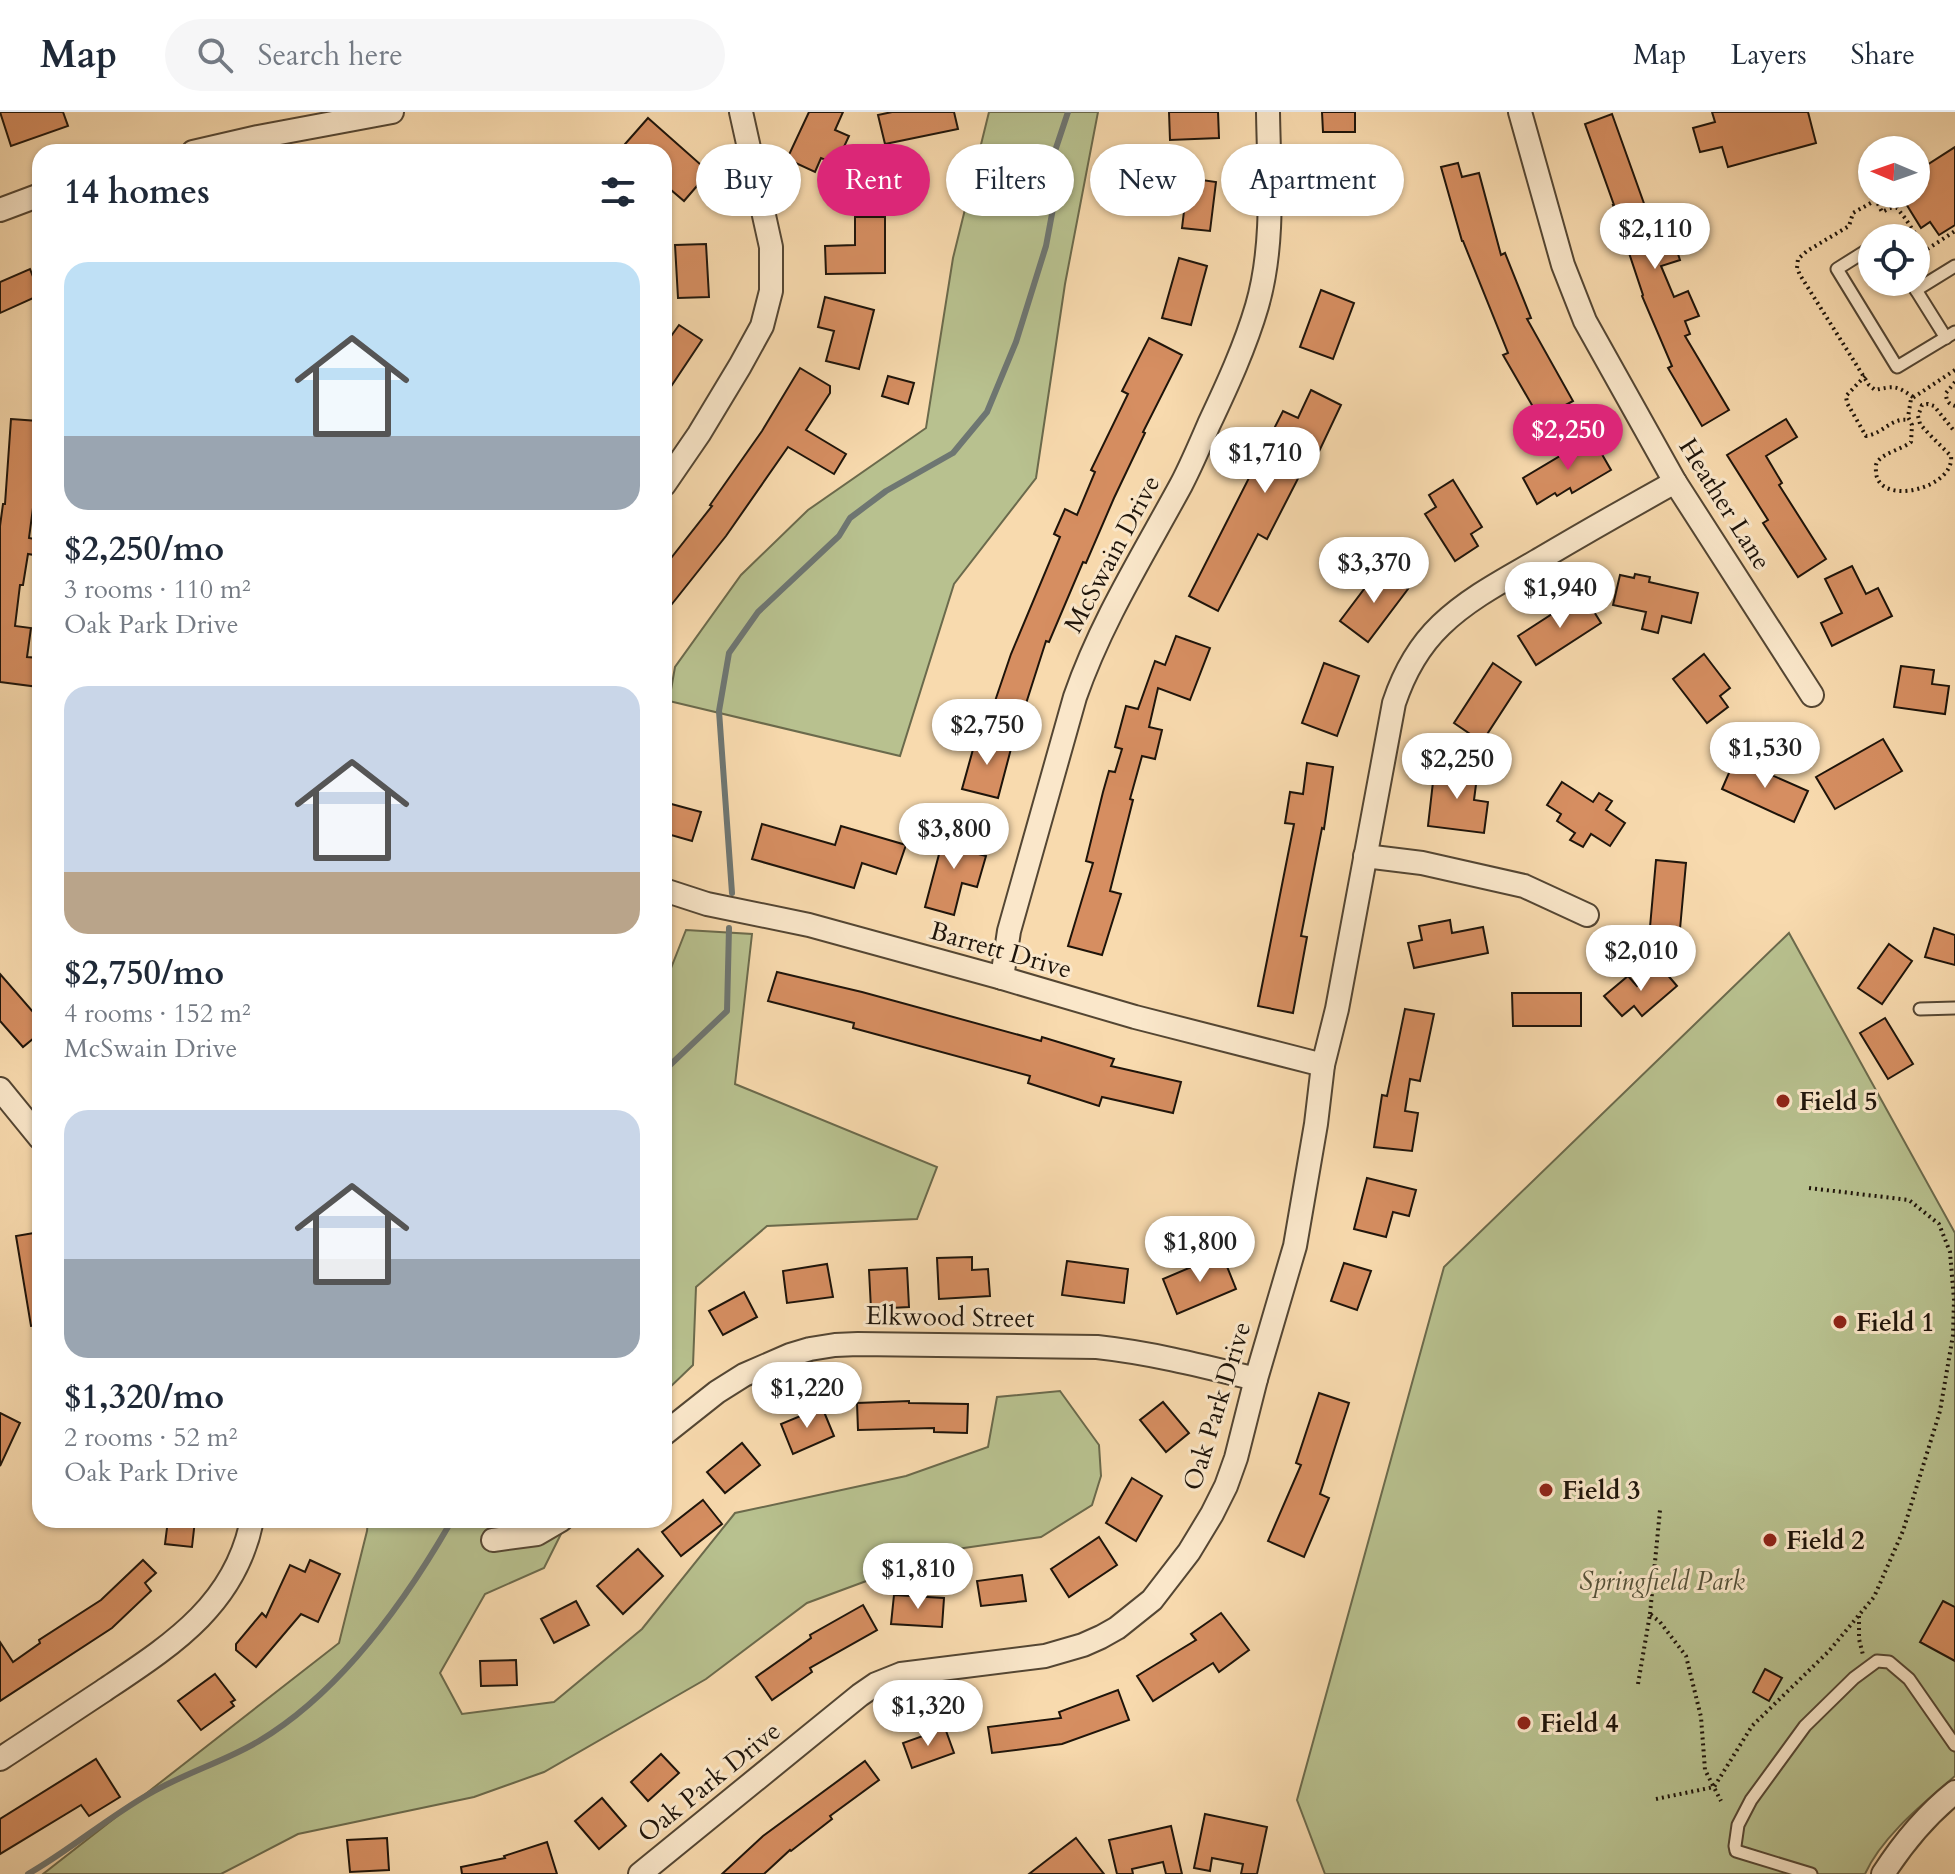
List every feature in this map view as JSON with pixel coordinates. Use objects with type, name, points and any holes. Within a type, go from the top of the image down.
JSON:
[{"type":"street","points":[[263,144],[353,116],[392,112]]},
{"type":"street","points":[[672,473],[699,434],[762,326],[771,291],[771,247],[741,112]]},
{"type":"street","name":"McSwain Drive","points":[[1002,978],[1009,931],[1087,660],[1183,482],[1231,377],[1257,306],[1268,236],[1268,112]]},
{"type":"street","name":"Heather Lane","points":[[1520,112],[1563,265],[1585,321],[1675,482],[1812,695]]},
{"type":"street","points":[[0,210],[32,198]]},
{"type":"street","name":"Oak Park Drive","points":[[640,1874],[876,1684],[911,1671],[1007,1662],[1045,1656],[1083,1645],[1139,1612],[1163,1588],[1189,1552],[1226,1486],[1295,1246],[1323,1065],[1337,1009],[1394,703],[1408,667],[1426,641],[1453,615],[1498,583],[1675,482]]},
{"type":"street","points":[[1365,856],[1422,863],[1524,886],[1587,915]]},
{"type":"street","name":"Barrett Drive","points":[[672,893],[707,904],[809,925],[1135,1017],[1323,1065]]},
{"type":"street","points":[[0,1089],[32,1128]]},
{"type":"street","name":"Elkwood Street","points":[[672,1428],[744,1375],[790,1355],[835,1345],[1097,1347],[1177,1359],[1256,1379]]},
{"type":"street","points":[[0,1759],[163,1651],[196,1622],[219,1595],[239,1562],[250,1528]]},
{"type":"street","points":[[493,1540],[537,1534],[547,1528]]},
{"type":"street","points":[[1883,1874],[1922,1822],[1955,1792]]},
{"type":"lane","points":[[1858,256],[1837,269],[1897,367],[1951,335],[1922,296]]},
{"type":"lane","points":[[1930,278],[1955,266]]},
{"type":"lane","points":[[1920,1009],[1955,1008]]},
{"type":"lane","points":[[1811,1874],[1736,1851],[1738,1825],[1751,1800],[1805,1726],[1854,1678],[1877,1661],[1889,1662],[1909,1679],[1955,1745]]},
{"type":"path","points":[[1955,370],[1913,397],[1908,417],[1912,425],[1911,442],[1878,461],[1876,478],[1892,491],[1909,491],[1932,484],[1951,471],[1951,456],[1920,424],[1918,416],[1922,405],[1934,406],[1955,432]]},
{"type":"path","points":[[1865,376],[1846,396],[1866,436],[1872,436],[1901,419],[1909,420]]},
{"type":"path","points":[[1955,382],[1946,393],[1946,399],[1955,406]]},
{"type":"path","points":[[1656,1799],[1714,1787],[1752,1726],[1829,1651],[1874,1597],[1903,1531],[1940,1411],[1953,1335],[1954,1300],[1950,1252],[1939,1224],[1909,1200],[1809,1188]]},
{"type":"path","points":[[1638,1684],[1650,1614],[1660,1510]]},
{"type":"path","points":[[1650,1614],[1686,1656],[1701,1717],[1705,1770],[1721,1801]]},
{"type":"path","points":[[1859,1614],[1859,1639]]},
{"type":"green space","points":[[989,112],[1098,112],[1065,284],[1036,478],[954,584],[900,756],[672,702],[675,667],[741,575],[808,510],[926,428],[953,258],[963,216],[1074,216],[1074,144],[981,144]]},
{"type":"green space","points":[[686,930],[752,934],[735,1084],[937,1167],[917,1219],[767,1226],[696,1287],[693,1365],[672,1385],[672,966]]},
{"type":"green space","name":"Springfield Park","points":[[1789,933],[1955,1233],[1955,1776],[1893,1833],[1865,1874],[1325,1874],[1297,1800],[1444,1267]]},
{"type":"green space","points":[[1060,1391],[1099,1445],[1101,1476],[1092,1505],[1041,1537],[950,1550],[807,1603],[706,1679],[544,1772],[474,1797],[298,1834],[221,1874],[43,1874],[339,1643],[367,1528],[564,1528],[544,1568],[485,1594],[440,1673],[462,1714],[554,1702],[642,1629],[735,1513],[906,1476],[988,1447],[997,1397]]},
{"type":"building","points":[[0,112],[63,112],[68,126],[11,146]]},
{"type":"building","points":[[809,112],[843,112],[835,130],[849,136],[845,144],[817,144],[815,172],[801,166],[801,144],[794,144]]},
{"type":"building","points":[[892,112],[954,112],[958,129],[885,144],[878,115]]},
{"type":"building","points":[[1169,112],[1218,112],[1219,138],[1170,140]]},
{"type":"building","points":[[1322,112],[1355,112],[1355,132],[1323,132]]},
{"type":"building","points":[[1712,112],[1808,112],[1816,143],[1728,167],[1722,147],[1700,152],[1693,128],[1715,122]]},
{"type":"building","points":[[1612,114],[1651,223],[1666,218],[1680,260],[1661,266],[1674,297],[1688,291],[1699,316],[1685,321],[1690,334],[1685,336],[1729,410],[1702,426],[1668,368],[1672,366],[1642,296],[1585,124]]},
{"type":"building","points":[[648,118],[696,160],[696,187],[684,201],[672,191],[672,144],[625,144]]},
{"type":"building","points":[[1955,147],[1955,225],[1939,235],[1930,222],[1919,224],[1909,208],[1930,208],[1930,163]]},
{"type":"building","points":[[1458,163],[1462,177],[1479,173],[1501,255],[1505,253],[1531,318],[1527,319],[1573,401],[1540,419],[1503,355],[1508,353],[1462,241],[1441,167]]},
{"type":"building","points":[[1205,180],[1216,182],[1210,231],[1182,228],[1183,216],[1205,216]]},
{"type":"building","points":[[855,217],[885,217],[885,273],[826,274],[825,246],[855,245]]},
{"type":"building","points":[[706,244],[709,297],[678,298],[675,245]]},
{"type":"building","points":[[1179,258],[1207,266],[1191,325],[1162,318]]},
{"type":"building","points":[[30,269],[32,299],[0,313],[0,282]]},
{"type":"building","points":[[1321,290],[1354,303],[1333,359],[1300,347]]},
{"type":"building","points":[[825,297],[874,310],[859,369],[826,361],[834,331],[818,327]]},
{"type":"building","points":[[679,325],[702,340],[672,385],[672,335]]},
{"type":"building","points":[[1149,338],[1182,355],[1143,432],[1049,642],[1046,641],[1022,716],[993,707],[1011,654],[1060,537],[1054,534],[1065,509],[1077,515],[1095,472],[1091,470],[1128,394],[1122,391]]},
{"type":"building","points":[[800,368],[830,386],[830,393],[806,430],[846,454],[834,474],[788,447],[726,536],[672,604],[672,557],[712,506]]},
{"type":"building","points":[[888,376],[914,383],[908,404],[882,396]]},
{"type":"building","points":[[1311,390],[1341,405],[1315,460],[1309,457],[1267,539],[1258,534],[1218,611],[1189,596],[1283,411],[1298,418]]},
{"type":"building","points":[[11,419],[32,421],[32,516],[29,538],[32,539],[32,555],[28,554],[23,585],[20,585],[15,626],[31,628],[27,657],[32,657],[32,686],[0,682],[0,526],[5,504]]},
{"type":"building","points":[[1786,419],[1797,437],[1766,456],[1782,483],[1779,485],[1826,559],[1798,577],[1763,523],[1768,520],[1727,455]]},
{"type":"building","points":[[1592,437],[1611,470],[1572,493],[1570,488],[1537,504],[1523,478]]},
{"type":"building","points":[[1453,480],[1482,527],[1471,534],[1478,546],[1455,561],[1425,514],[1436,507],[1429,495]]},
{"type":"building","points":[[1852,566],[1866,594],[1878,588],[1892,616],[1832,646],[1821,623],[1842,613],[1825,579]]},
{"type":"building","points":[[1380,568],[1408,589],[1368,642],[1340,621]]},
{"type":"building","points":[[1635,574],[1650,577],[1649,582],[1698,593],[1691,623],[1662,616],[1658,633],[1642,629],[1646,612],[1613,605],[1620,575],[1634,578]]},
{"type":"building","points":[[1583,594],[1601,623],[1536,665],[1518,636]]},
{"type":"building","points":[[1176,636],[1210,648],[1190,700],[1158,688],[1149,727],[1162,730],[1155,759],[1142,756],[1130,799],[1133,800],[1110,891],[1121,894],[1102,955],[1068,946],[1093,863],[1086,861],[1103,792],[1109,771],[1115,772],[1122,749],[1115,747],[1126,706],[1138,709],[1155,661],[1165,665]]},
{"type":"building","points":[[1704,654],[1730,688],[1720,696],[1728,707],[1707,723],[1673,679]]},
{"type":"building","points":[[1324,663],[1359,676],[1337,736],[1302,723]]},
{"type":"building","points":[[1493,663],[1521,682],[1482,742],[1454,723]]},
{"type":"building","points":[[1901,666],[1934,670],[1932,684],[1949,686],[1945,714],[1894,707]]},
{"type":"building","points":[[977,735],[1012,745],[998,798],[962,789]]},
{"type":"building","points":[[1883,739],[1902,771],[1835,809],[1816,777]]},
{"type":"building","points":[[1735,759],[1808,791],[1794,822],[1722,789]]},
{"type":"building","points":[[1307,763],[1333,767],[1324,829],[1301,936],[1307,937],[1293,1013],[1258,1006],[1294,824],[1285,823],[1290,792],[1303,794]]},
{"type":"building","points":[[1444,765],[1478,769],[1474,800],[1488,802],[1484,833],[1428,826],[1433,782],[1439,783]]},
{"type":"building","points":[[1562,782],[1593,802],[1599,793],[1612,801],[1606,810],[1625,823],[1610,846],[1591,834],[1583,847],[1570,840],[1575,833],[1557,821],[1561,814],[1547,805]]},
{"type":"building","points":[[672,804],[701,812],[692,841],[672,835]]},
{"type":"building","points":[[762,824],[835,845],[841,826],[906,845],[896,874],[862,863],[854,888],[752,859]]},
{"type":"building","points":[[946,828],[975,836],[971,852],[986,856],[977,887],[962,883],[954,915],[925,907]]},
{"type":"building","points":[[1656,860],[1686,863],[1680,929],[1650,927]]},
{"type":"building","points":[[1450,920],[1452,933],[1483,927],[1488,953],[1414,968],[1408,943],[1422,940],[1419,926]]},
{"type":"building","points":[[1934,928],[1955,935],[1955,965],[1925,957]]},
{"type":"building","points":[[1889,944],[1912,961],[1882,1004],[1858,988]]},
{"type":"building","points":[[1660,966],[1677,986],[1642,1016],[1634,1006],[1622,1016],[1604,996],[1628,976],[1637,986]]},
{"type":"building","points":[[777,972],[1041,1041],[1042,1037],[1114,1059],[1111,1066],[1181,1082],[1173,1113],[1102,1097],[1099,1106],[1028,1083],[1030,1076],[853,1028],[854,1023],[768,1001]]},
{"type":"building","points":[[0,974],[32,1011],[32,1040],[23,1047],[0,1021]]},
{"type":"building","points":[[1512,993],[1581,993],[1581,1026],[1513,1026]]},
{"type":"building","points":[[1405,1009],[1434,1014],[1420,1081],[1410,1079],[1405,1111],[1418,1113],[1412,1151],[1374,1147],[1382,1095],[1387,1096]]},
{"type":"building","points":[[1885,1018],[1913,1064],[1888,1079],[1860,1033]]},
{"type":"building","points":[[1367,1178],[1416,1190],[1409,1216],[1393,1212],[1386,1237],[1354,1229]]},
{"type":"building","points":[[32,1233],[32,1326],[31,1326],[16,1236]]},
{"type":"building","points":[[1222,1254],[1236,1289],[1177,1314],[1163,1279]]},
{"type":"building","points":[[972,1257],[972,1270],[988,1269],[990,1296],[939,1299],[937,1258]]},
{"type":"building","points":[[1067,1261],[1128,1269],[1124,1303],[1062,1295]]},
{"type":"building","points":[[1344,1263],[1371,1271],[1357,1310],[1331,1301]]},
{"type":"building","points":[[827,1264],[833,1297],[787,1303],[783,1271]]},
{"type":"building","points":[[907,1268],[909,1307],[871,1309],[869,1270]]},
{"type":"building","points":[[744,1292],[757,1317],[723,1335],[709,1311]]},
{"type":"building","points":[[1319,1393],[1349,1403],[1320,1494],[1329,1498],[1304,1557],[1268,1541],[1301,1465],[1296,1463]]},
{"type":"building","points":[[909,1401],[968,1404],[967,1433],[934,1432],[934,1428],[858,1430],[857,1403]]},
{"type":"building","points":[[1163,1402],[1189,1433],[1166,1452],[1140,1420]]},
{"type":"building","points":[[822,1407],[834,1436],[793,1454],[781,1424]]},
{"type":"building","points":[[0,1413],[20,1423],[0,1466]]},
{"type":"building","points":[[742,1443],[760,1465],[725,1493],[707,1472]]},
{"type":"building","points":[[1132,1478],[1162,1496],[1136,1541],[1106,1523]]},
{"type":"building","points":[[703,1500],[722,1524],[681,1556],[662,1532],[672,1528],[672,1524]]},
{"type":"building","points":[[167,1528],[194,1528],[192,1547],[165,1544]]},
{"type":"building","points":[[1099,1537],[1117,1565],[1069,1597],[1051,1569]]},
{"type":"building","points":[[638,1549],[663,1576],[623,1614],[597,1586]]},
{"type":"building","points":[[143,1560],[156,1573],[145,1583],[151,1591],[112,1628],[0,1701],[0,1642],[13,1662],[40,1643],[39,1640],[101,1600]]},
{"type":"building","points":[[310,1560],[340,1574],[318,1622],[301,1614],[256,1667],[236,1650],[236,1644],[262,1613],[266,1617],[290,1565],[305,1572]]},
{"type":"building","points":[[1022,1575],[1026,1601],[981,1606],[977,1581]]},
{"type":"building","points":[[894,1595],[944,1598],[942,1627],[891,1624]]},
{"type":"building","points":[[576,1601],[589,1625],[554,1643],[541,1619]]},
{"type":"building","points":[[1943,1601],[1955,1607],[1955,1661],[1920,1642]]},
{"type":"building","points":[[863,1605],[877,1630],[810,1668],[812,1672],[772,1700],[756,1677],[811,1638],[810,1635]]},
{"type":"building","points":[[1221,1613],[1249,1650],[1219,1672],[1213,1663],[1153,1701],[1137,1676],[1196,1640],[1191,1634]]},
{"type":"building","points":[[516,1660],[517,1685],[481,1686],[480,1661]]},
{"type":"building","points":[[1765,1669],[1782,1678],[1769,1701],[1753,1692]]},
{"type":"building","points":[[215,1674],[235,1700],[231,1702],[234,1706],[201,1730],[178,1701]]},
{"type":"building","points":[[1118,1690],[1129,1720],[1062,1744],[992,1753],[988,1727],[1061,1718],[1059,1712]]},
{"type":"building","points":[[945,1728],[954,1753],[912,1768],[903,1743]]},
{"type":"building","points":[[661,1754],[679,1773],[648,1801],[631,1782]]},
{"type":"building","points":[[96,1759],[120,1797],[89,1816],[81,1805],[0,1854],[0,1819]]},
{"type":"building","points":[[865,1761],[879,1780],[830,1816],[832,1819],[764,1874],[722,1874],[763,1836]]},
{"type":"building","points":[[602,1798],[626,1826],[599,1849],[575,1821]]},
{"type":"building","points":[[1205,1814],[1267,1827],[1257,1874],[1241,1874],[1243,1864],[1212,1858],[1210,1871],[1194,1868]]},
{"type":"building","points":[[1171,1826],[1182,1874],[1166,1874],[1163,1862],[1132,1869],[1133,1874],[1117,1874],[1109,1840]]},
{"type":"building","points":[[387,1838],[389,1870],[350,1872],[347,1840]]},
{"type":"building","points":[[1076,1838],[1104,1874],[1029,1874],[1051,1857]]},
{"type":"building","points":[[547,1842],[557,1874],[462,1874],[461,1867],[505,1858]]},
{"type":"waterway","points":[[732,893],[719,711],[729,653],[758,612],[839,536],[850,518],[886,491],[953,453],[987,412],[1016,342],[1046,246],[1060,171],[1055,151],[1068,112]]},
{"type":"waterway","points":[[672,1063],[727,1011],[729,928]]},
{"type":"waterway","points":[[28,1874],[149,1794],[259,1741],[289,1721],[344,1671],[369,1643],[414,1582],[447,1528]]},
{"type":"place","name":"Field 5","points":[[1783,1101]]},
{"type":"place","name":"Field 1","points":[[1840,1322]]},
{"type":"place","name":"Field 3","points":[[1546,1490]]},
{"type":"place","name":"Field 2","points":[[1770,1540]]},
{"type":"place","name":"Field 4","points":[[1524,1723]]}]
